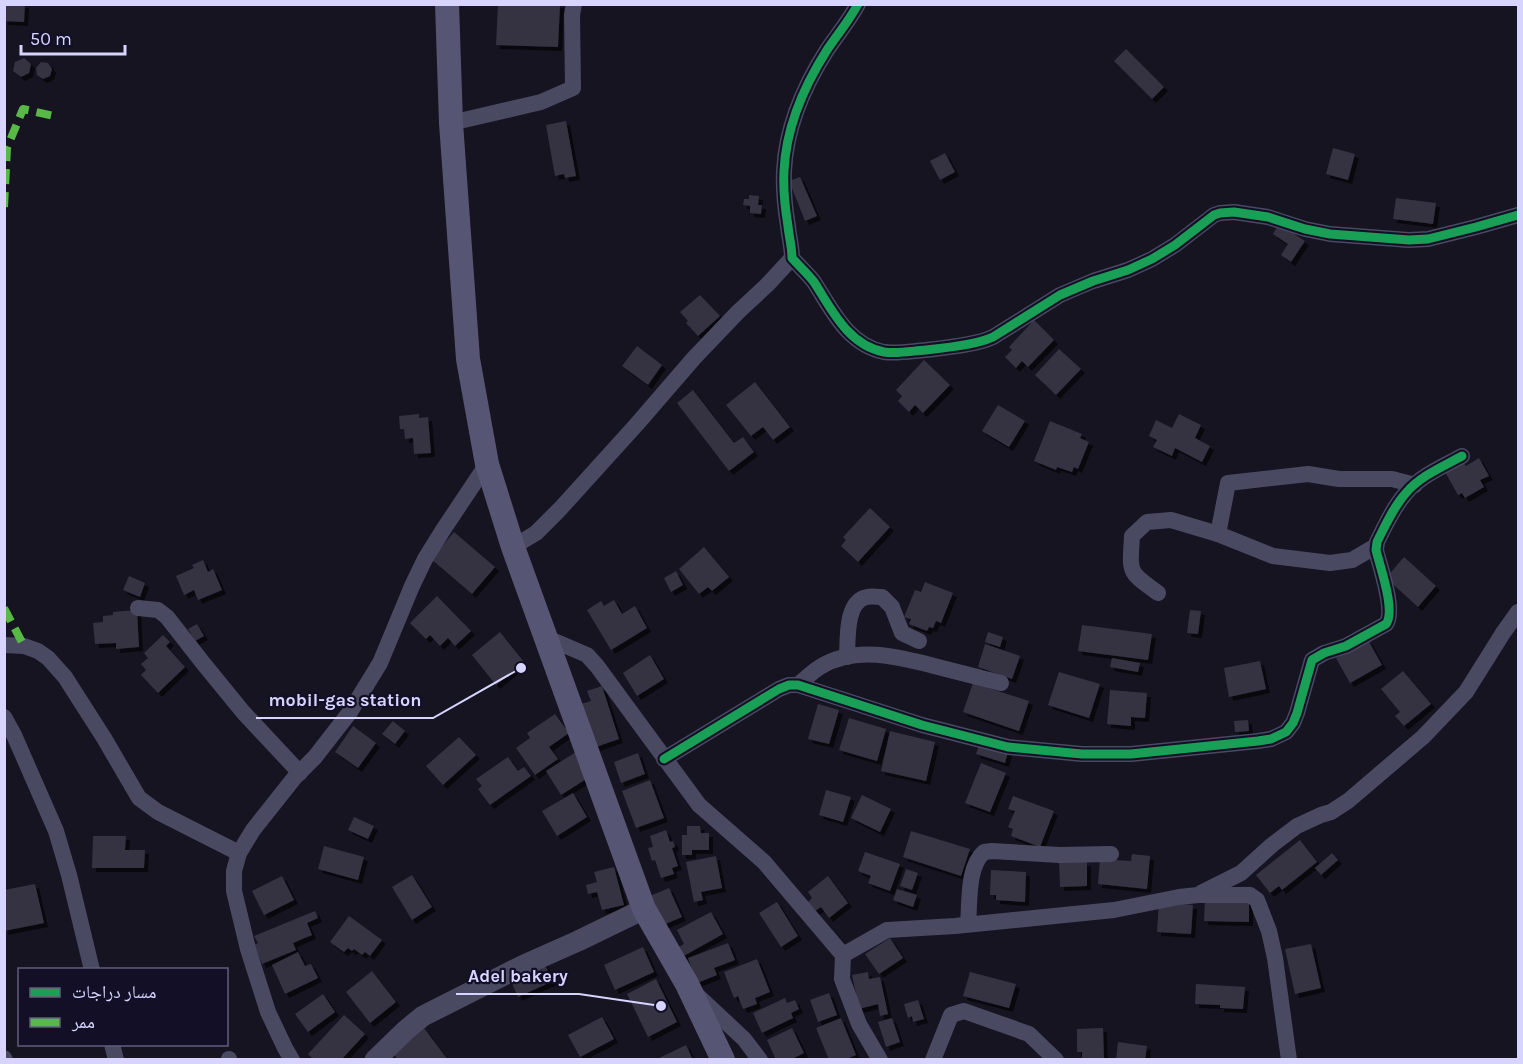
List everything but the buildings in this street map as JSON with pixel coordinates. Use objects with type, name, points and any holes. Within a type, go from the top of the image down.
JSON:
[{"type":"main road","points":[[447,4],[451,123],[468,359],[487,464],[513,547],[644,909],[687,984],[723,1059]]},
{"type":"street","points":[[451,123],[541,102],[573,88],[572,15],[574,4]]},
{"type":"street","points":[[858,4],[816,68],[801,100],[789,137],[784,171],[784,196],[792,258],[812,280],[834,316],[853,336],[869,347],[883,352],[933,349],[993,337],[1060,295],[1152,259],[1220,213],[1234,212],[1268,217],[1330,234],[1408,240],[1428,239],[1518,215]]},
{"type":"street","points":[[513,547],[536,533],[552,517],[699,352],[792,258]]},
{"type":"street","points":[[664,759],[778,689],[789,685],[798,685],[922,726],[1008,747],[1082,754],[1131,754],[1225,746],[1271,739],[1286,732],[1293,723],[1312,660],[1324,653],[1346,646],[1386,624],[1389,620],[1390,606],[1376,550],[1382,531],[1407,491],[1422,479],[1462,456]]},
{"type":"street","points":[[292,1059],[268,1012],[248,949],[234,891],[234,871],[239,853],[253,830],[350,712],[380,663],[425,559],[487,464]]},
{"type":"street","points":[[1218,534],[1228,483],[1308,474],[1339,479],[1392,480],[1415,485]]},
{"type":"street","points":[[1158,592],[1136,577],[1130,567],[1132,536],[1147,522],[1171,520],[1218,534],[1273,556],[1330,563],[1352,560],[1376,546]]},
{"type":"street","points":[[847,657],[849,621],[854,605],[866,597],[882,597],[892,607],[902,633],[919,641]]},
{"type":"street","points":[[138,609],[158,610],[167,617],[243,712],[300,772]]},
{"type":"street","points":[[1198,895],[1241,873],[1297,826],[1331,812],[1348,801],[1423,737],[1467,692],[1518,612]]},
{"type":"street","points":[[545,637],[587,655],[699,805],[764,862],[843,955],[842,979],[859,1024],[880,1059]]},
{"type":"street","points":[[4,645],[24,646],[38,651],[48,658],[65,677],[139,798],[158,812],[239,853]]},
{"type":"street","points":[[798,685],[819,667],[847,657],[874,655],[903,658],[1001,683]]},
{"type":"street","points":[[4,717],[56,831],[92,968]]},
{"type":"street","points":[[969,924],[972,873],[976,862],[984,852],[1060,855],[1111,854]]},
{"type":"street","points":[[843,955],[887,930],[1114,910],[1198,895],[1250,896],[1257,900],[1269,931],[1275,958],[1288,1059]]},
{"type":"street","points":[[375,1059],[423,1017],[524,965],[644,909]]},
{"type":"street","points":[[687,984],[744,1039],[760,1059]]},
{"type":"street","points":[[933,1059],[951,1014],[964,1011],[1029,1034],[1056,1059]]},
{"type":"marked path","points":[[4,207],[7,148],[23,109],[54,116]]},
{"type":"marked path","points":[[4,608],[24,646]]},
{"type":"cycle path","points":[[858,4],[819,64],[792,123],[785,155],[784,192],[792,258],[814,282],[842,325],[860,342],[871,348],[899,353],[960,346],[986,340],[1060,295],[1152,259],[1220,213],[1234,212],[1268,217],[1330,234],[1409,240],[1428,239],[1518,215]]},
{"type":"cycle path","points":[[664,759],[789,685],[798,685],[922,725],[1008,747],[1082,754],[1131,754],[1271,739],[1286,732],[1293,723],[1312,660],[1324,653],[1346,646],[1386,624],[1389,618],[1388,599],[1376,550],[1377,542],[1394,510],[1412,487],[1418,481],[1462,456]]},
{"type":"place","name":"mobil-gas station","points":[[521,668]]},
{"type":"place","name":"Adel bakery","points":[[661,1006]]}]
